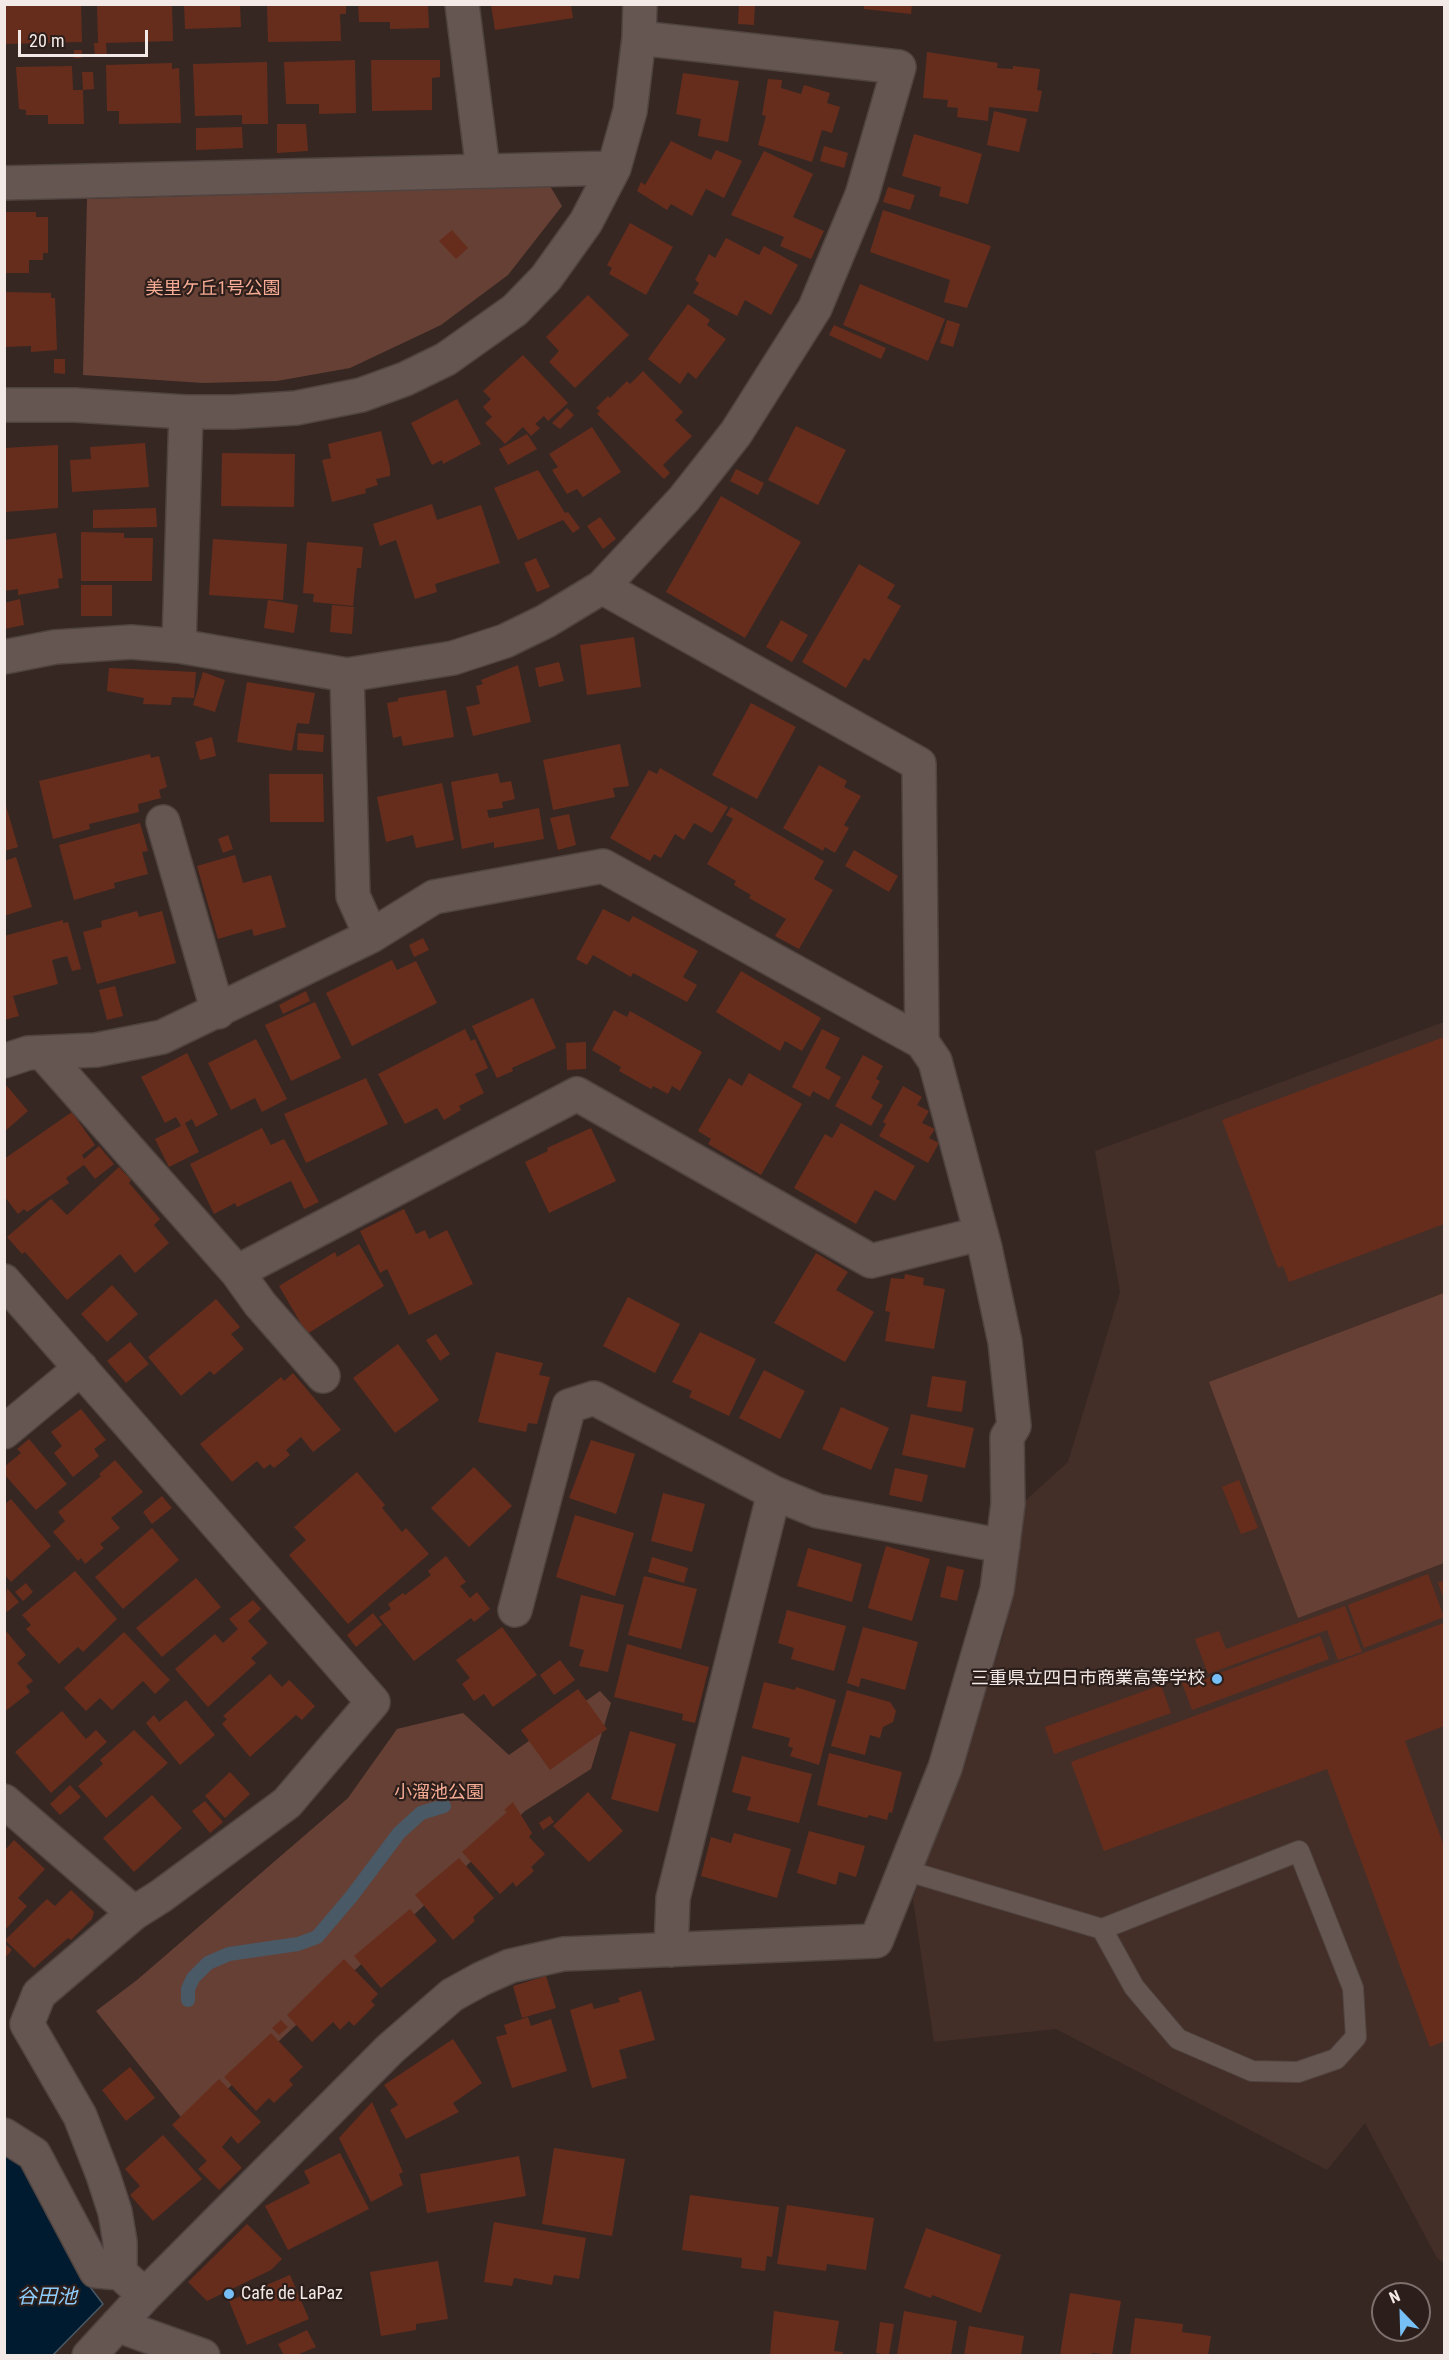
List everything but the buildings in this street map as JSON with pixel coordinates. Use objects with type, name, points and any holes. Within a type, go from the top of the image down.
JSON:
[{"type":"street","points":[[462,4],[483,170]]},
{"type":"street","points":[[4,405],[75,405],[186,412],[296,408],[350,397],[405,379],[446,358],[515,310],[546,278],[586,222],[614,168],[630,111],[639,38],[640,4]]},
{"type":"street","points":[[4,657],[20,652],[90,643],[131,642],[179,646],[347,675],[453,658],[505,641],[546,621],[602,587],[684,499],[736,433],[810,317],[862,195],[899,66],[639,38]]},
{"type":"street","points":[[4,183],[614,168]]},
{"type":"street","points":[[179,646],[186,412]]},
{"type":"street","points":[[602,587],[919,764],[922,1042]]},
{"type":"street","points":[[347,675],[353,896],[371,936]]},
{"type":"street","points":[[163,822],[219,1011]]},
{"type":"street","points":[[4,1060],[28,1053],[96,1050],[162,1037],[371,936],[434,897],[603,866],[922,1042],[935,1061],[979,1234],[985,1248],[1005,1342],[1014,1426],[1007,1437],[1008,1504],[997,1590],[945,1768],[876,1941],[563,1954],[510,1966],[452,1995],[390,2049],[145,2295],[89,2355]]},
{"type":"street","points":[[43,1053],[237,1272],[260,1304],[323,1376]]},
{"type":"street","points":[[237,1272],[577,1094],[871,1261],[979,1234]]},
{"type":"street","points":[[4,1281],[373,1702],[286,1803],[161,1896],[134,1913],[39,1994],[16,2023],[80,2116],[115,2212],[120,2273]]},
{"type":"street","points":[[4,1432],[81,1368]]},
{"type":"street","points":[[514,1610],[569,1406],[594,1398],[774,1493],[818,1511],[1003,1546]]},
{"type":"street","points":[[671,1950],[673,1898],[774,1493]]},
{"type":"street","points":[[4,1801],[134,1913]]},
{"type":"street","points":[[4,2135],[34,2154],[96,2271],[120,2273],[145,2295]]},
{"type":"street","points":[[117,2325],[203,2355]]},
{"type":"lane","points":[[904,1870],[1101,1929],[1299,1851],[1353,1988],[1356,2037],[1336,2059],[1298,2072],[1252,2071],[1178,2039],[1134,1987],[1101,1929]]},
{"type":"shaded area","name":"三重県立四日市商業高等学校","points":[[1444,1022],[1444,2263],[1437,2258],[1365,2123],[1327,2170],[1056,2029],[934,2042],[913,1899],[975,1725],[1004,1633],[1019,1556],[1026,1500],[1068,1462],[1120,1292],[1095,1151]]},
{"type":"green space","name":"美里ケ丘1号公園","points":[[550,186],[562,206],[508,275],[441,325],[350,368],[277,381],[203,383],[83,375],[87,199]]},
{"type":"green space","points":[[1444,1293],[1444,1563],[1298,1618],[1209,1382]]},
{"type":"green space","name":"小溜池公園","points":[[600,1691],[611,1703],[591,1769],[525,1811],[188,2126],[96,2011],[137,1980],[348,1798],[397,1729],[463,1713],[509,1755]]},
{"type":"water","name":"谷田池","points":[[4,2149],[27,2168],[47,2215],[84,2279],[103,2304],[53,2355],[5,2355]]},
{"type":"waterway","points":[[188,2000],[188,1989],[193,1978],[208,1963],[229,1954],[298,1944],[317,1937],[351,1897],[399,1833],[421,1813],[444,1806]]},
{"type":"place","name":"三重県立四日市商業高等学校","points":[[1217,1679]]},
{"type":"place","name":"Cafe de LaPaz","points":[[229,2294]]}]
